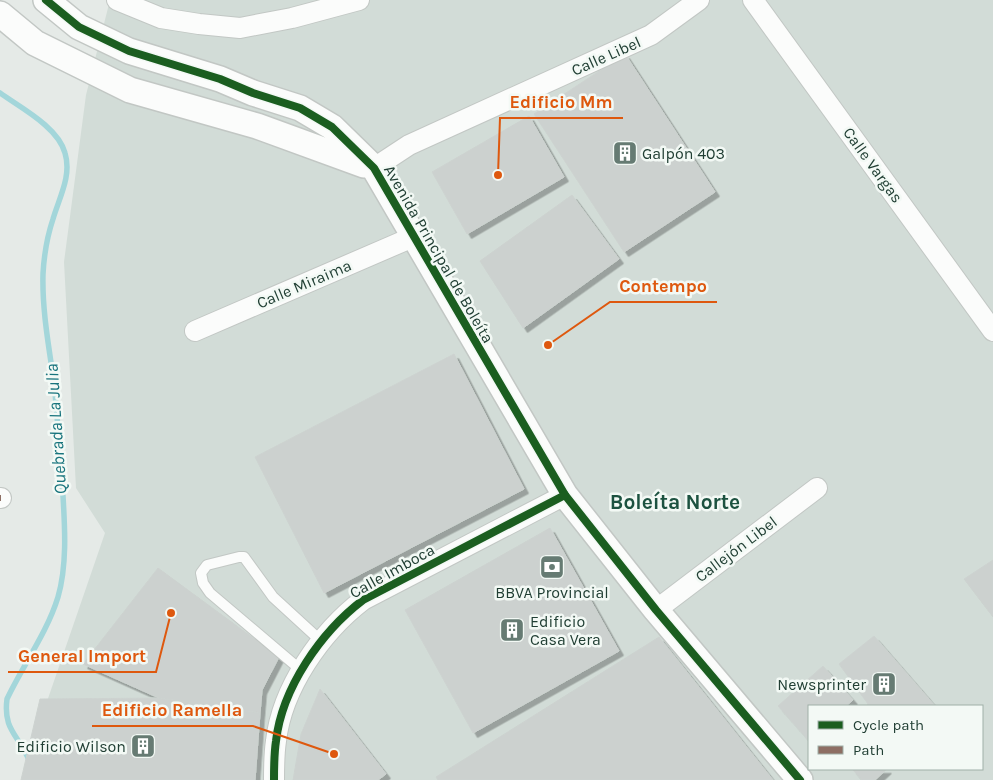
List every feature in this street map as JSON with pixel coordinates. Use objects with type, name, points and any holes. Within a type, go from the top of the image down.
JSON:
[{"type":"street","name":"Avenida Principal de Boleíta","points":[[46,0],[79,27],[129,51],[220,79],[254,93],[300,108],[332,127],[374,168],[564,495],[656,610]]},
{"type":"street","points":[[117,0],[161,18],[240,28],[292,18],[359,0]]},
{"type":"street","name":"Calle Libel","points":[[374,168],[409,145],[651,35],[698,0]]},
{"type":"street","name":"Calle Vargas","points":[[753,0],[993,330]]},
{"type":"street","name":"Avenida Principal de Boleíta","points":[[0,14],[35,43],[130,90],[257,126],[374,168]]},
{"type":"street","name":"Calle Miraima","points":[[195,331],[413,237]]},
{"type":"street","name":"Callejón Libel","points":[[656,610],[817,488]]},
{"type":"street","name":"Calle Imboca","points":[[274,780],[276,740],[287,696],[321,641],[346,613],[363,600],[564,495]]},
{"type":"street","points":[[656,610],[800,780]]},
{"type":"lane","points":[[302,671],[210,594],[203,583],[201,573],[207,565],[244,557],[274,597],[321,641]]},
{"type":"shaded area","points":[[110,0],[993,0],[993,780],[45,780],[33,742],[105,533],[76,488],[64,262],[86,95]]},
{"type":"building","name":"Galpón 403","points":[[625,54],[715,192],[624,252],[534,114]]},
{"type":"building","points":[[529,116],[564,177],[467,234],[432,172]]},
{"type":"building","points":[[572,195],[619,259],[523,328],[480,261]]},
{"type":"building","points":[[454,354],[524,489],[324,593],[255,457]]},
{"type":"building","name":"Edificio Casa Vera","points":[[550,528],[619,651],[473,733],[405,610]]},
{"type":"building","points":[[993,560],[993,617],[964,579]]},
{"type":"building","points":[[158,568],[279,657],[262,690],[260,713],[159,698],[83,664]]},
{"type":"building","name":"Newsprinter","points":[[874,636],[934,705],[867,705],[839,664]]},
{"type":"building","points":[[659,637],[773,780],[438,780],[436,777]]},
{"type":"building","points":[[823,666],[853,700],[847,705],[808,705],[808,740],[778,706]]},
{"type":"building","points":[[320,689],[386,774],[378,780],[293,780],[301,734]]},
{"type":"building","name":"Edificio Wilson","points":[[159,698],[260,713],[255,780],[21,780],[40,699]]},
{"type":"building","points":[[853,770],[886,770],[875,780],[862,780]]},
{"type":"waterway","name":"Quebrada La Julia","points":[[0,93],[38,119],[55,135],[61,144],[67,162],[64,187],[47,239],[43,274],[45,315],[54,383],[63,496],[65,534],[63,573],[58,597],[48,623],[13,686],[7,699],[6,709],[9,725],[29,760]]},
{"type":"cycle path","points":[[46,0],[79,27],[129,51],[220,79],[253,93],[300,108],[332,127],[374,168],[565,495],[656,610],[800,780]]},
{"type":"cycle path","points":[[274,780],[276,741],[286,701],[306,663],[347,613],[363,600],[565,495]]},
{"type":"place","name":"Galpón 403","points":[[625,153]]},
{"type":"place","name":"Edificio Mm","points":[[498,175]]},
{"type":"place","name":"Contempo","points":[[548,345]]},
{"type":"place","name":"BBVA Provincial","points":[[552,567]]},
{"type":"place","name":"General Import","points":[[171,613]]},
{"type":"place","name":"Edificio Casa Vera","points":[[512,630]]},
{"type":"place","name":"Newsprinter","points":[[884,684]]},
{"type":"place","name":"Edificio Wilson","points":[[143,746]]},
{"type":"place","name":"Edificio Ramella","points":[[334,754]]},
{"type":"district","name":"Boleíta Norte","points":[[675,502]]}]
